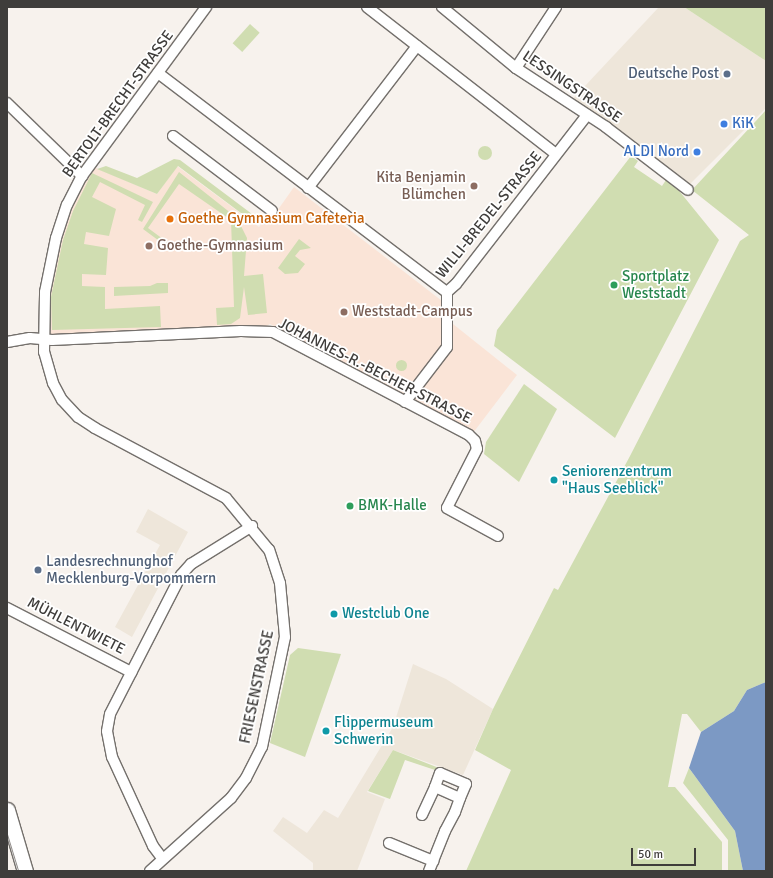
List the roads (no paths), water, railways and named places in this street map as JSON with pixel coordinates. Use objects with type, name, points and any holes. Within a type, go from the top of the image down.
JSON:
[{"type":"street","name":"BERTOLT-BRECHT-STRASSE","points":[[46,364],[43,340],[45,292],[56,238],[67,206],[82,176],[206,7]]},
{"type":"street","points":[[367,7],[556,154]]},
{"type":"street","name":"LESSINGSTRASSE","points":[[442,7],[516,68],[587,115],[688,190]]},
{"type":"street","points":[[516,68],[556,7]]},
{"type":"street","points":[[308,188],[417,46]]},
{"type":"street","name":"WILLI-BREDEL-STRASSE","points":[[158,73],[447,292],[456,284],[587,115]]},
{"type":"street","points":[[7,103],[82,176]]},
{"type":"street","points":[[172,136],[272,211]]},
{"type":"street","points":[[405,402],[447,347],[447,292]]},
{"type":"street","name":"JOHANNES-R.-BECHER-STRASSE","points":[[7,342],[30,338],[43,340],[241,331],[272,332],[469,435],[475,441],[477,449],[447,508],[498,536]]},
{"type":"street","name":"FRIESENSTRASSE","points":[[46,364],[62,400],[78,417],[226,498],[252,526],[269,550],[276,566],[286,621],[285,637],[262,747],[246,778],[231,798],[216,814],[162,858],[150,871]]},
{"type":"street","points":[[162,858],[153,846],[108,744],[110,714],[181,575],[191,564],[252,526]]},
{"type":"street","name":"MÜHLENTWIETE","points":[[7,608],[131,672]]},
{"type":"street","points":[[422,815],[440,773],[466,784],[429,871]]},
{"type":"street","points":[[435,787],[460,798]]},
{"type":"street","points":[[7,810],[25,871]]},
{"type":"street","points":[[389,843],[432,861]]},
{"type":"water","points":[[766,682],[766,871],[743,871],[735,831],[689,768],[701,732],[734,711],[747,690]]},
{"type":"tram line","points":[[7,834],[18,871]]},
{"type":"place","name":"Deutsche Post","points":[[727,74]]},
{"type":"place","name":"KiK","points":[[724,124]]},
{"type":"place","name":"ALDI Nord","points":[[697,152]]},
{"type":"place","name":"Kita Benjamin Blümchen","points":[[474,186]]},
{"type":"place","name":"Goethe Gymnasium Cafeteria","points":[[170,219]]},
{"type":"place","name":"Goethe-Gymnasium","points":[[149,246]]},
{"type":"place","name":"Sportplatz Weststadt","points":[[614,285]]},
{"type":"place","name":"Weststadt-Campus","points":[[344,312]]},
{"type":"place","name":"Seniorenzentrum \"Haus Seeblick\"","points":[[554,480]]},
{"type":"place","name":"BMK-Halle","points":[[350,506]]},
{"type":"place","name":"Landesrechnunghof Mecklenburg-Vorpommern","points":[[38,570]]},
{"type":"place","name":"Westclub One","points":[[334,614]]},
{"type":"place","name":"Flippermuseum Schwerin","points":[[326,731]]}]
